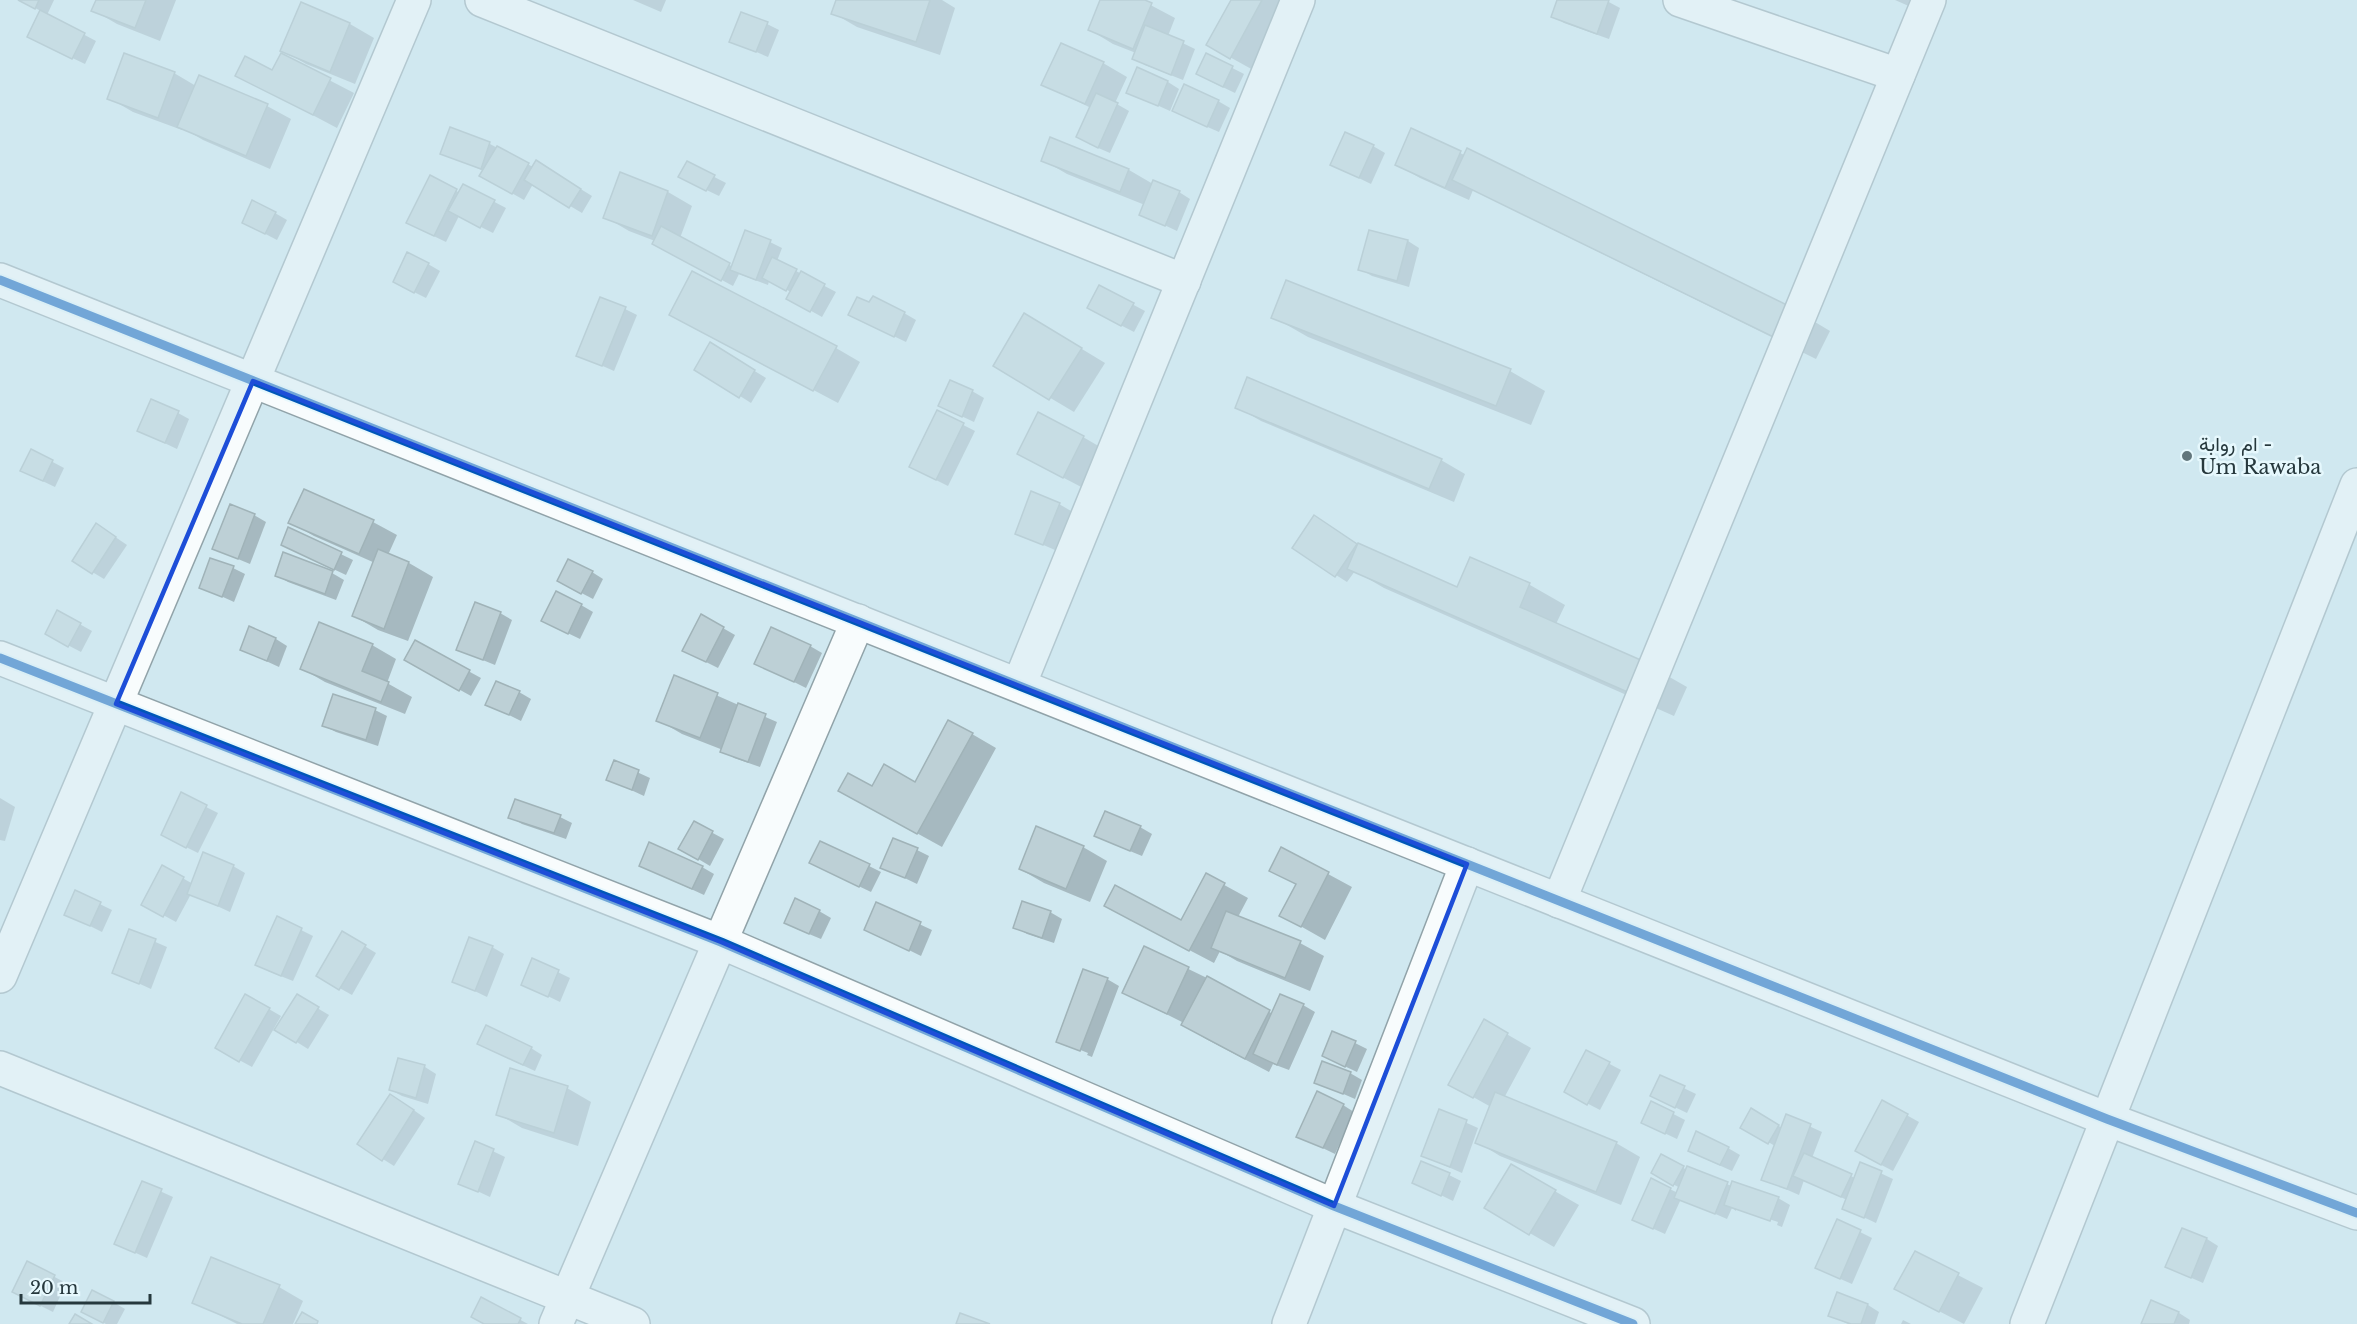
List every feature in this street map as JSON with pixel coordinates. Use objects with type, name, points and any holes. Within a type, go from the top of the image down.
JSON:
[{"type":"street","points":[[0,976],[414,0]]},
{"type":"street","points":[[482,0],[1184,281]]},
{"type":"street","points":[[1019,685],[1298,0]]},
{"type":"street","points":[[1680,0],[1898,75]]},
{"type":"street","points":[[1559,901],[1929,0]]},
{"type":"street","points":[[0,280],[2107,1119],[2357,1213]]},
{"type":"street","points":[[2026,1324],[2357,485]]},
{"type":"street","points":[[562,1311],[858,621]]},
{"type":"street","points":[[0,658],[721,942],[1334,1206],[1633,1324]]},
{"type":"street","points":[[1288,1324],[1467,864]]},
{"type":"street","points":[[0,1068],[562,1311],[633,1324]]},
{"type":"highlighted area","points":[[253,381],[1467,864],[1334,1206],[721,942],[116,704]]},
{"type":"building","points":[[18,0],[39,0],[35,9]]},
{"type":"building","points":[[96,0],[146,0],[135,28],[91,11]]},
{"type":"building","points":[[836,0],[930,0],[916,42],[831,14]]},
{"type":"building","points":[[1100,0],[1145,0],[1152,3],[1133,49],[1088,30]]},
{"type":"building","points":[[1231,0],[1262,0],[1230,59],[1206,45]]},
{"type":"building","points":[[1557,0],[1609,0],[1597,34],[1551,17]]},
{"type":"building","points":[[301,2],[350,23],[330,72],[280,51]]},
{"type":"building","points":[[40,10],[85,33],[72,59],[27,37]]},
{"type":"building","points":[[741,12],[768,22],[756,52],[729,42]]},
{"type":"building","points":[[1145,25],[1184,41],[1171,75],[1132,59]]},
{"type":"building","points":[[1061,43],[1104,62],[1085,104],[1041,85]]},
{"type":"building","points":[[124,53],[175,72],[158,118],[107,99]]},
{"type":"building","points":[[281,53],[331,78],[313,115],[235,76],[245,56],[272,70]]},
{"type":"building","points":[[1206,53],[1233,66],[1223,87],[1196,74]]},
{"type":"building","points":[[1137,67],[1168,81],[1158,106],[1126,93]]},
{"type":"building","points":[[199,75],[268,104],[246,156],[177,127]]},
{"type":"building","points":[[1184,84],[1219,100],[1207,127],[1172,111]]},
{"type":"building","points":[[1096,93],[1118,103],[1098,148],[1076,137]]},
{"type":"building","points":[[450,127],[490,142],[481,169],[440,154]]},
{"type":"building","points":[[1411,128],[1461,151],[1445,188],[1395,165]]},
{"type":"building","points":[[1345,132],[1374,145],[1359,178],[1330,165]]},
{"type":"building","points":[[1050,137],[1129,169],[1120,192],[1041,161]]},
{"type":"building","points":[[497,146],[529,163],[512,194],[479,176]]},
{"type":"building","points":[[1467,148],[1795,309],[1780,340],[1452,180]]},
{"type":"building","points":[[536,160],[581,189],[569,208],[524,180]]},
{"type":"building","points":[[687,161],[715,175],[706,191],[678,177]]},
{"type":"building","points":[[620,172],[668,191],[652,236],[603,218]]},
{"type":"building","points":[[430,175],[457,189],[434,236],[406,223]]},
{"type":"building","points":[[1153,180],[1180,191],[1165,226],[1139,215]]},
{"type":"building","points":[[463,184],[495,200],[480,228],[448,211]]},
{"type":"building","points":[[252,200],[276,212],[265,234],[242,223]]},
{"type":"building","points":[[661,226],[730,263],[721,281],[652,244]]},
{"type":"building","points":[[745,230],[771,240],[756,280],[730,270]]},
{"type":"building","points":[[1369,230],[1408,240],[1397,281],[1358,270]]},
{"type":"building","points":[[407,252],[429,263],[414,293],[393,282]]},
{"type":"building","points":[[772,257],[797,269],[786,291],[762,278]]},
{"type":"building","points":[[692,271],[837,346],[813,391],[669,315]]},
{"type":"building","points":[[801,271],[825,284],[810,312],[786,299]]},
{"type":"building","points":[[1286,280],[1511,369],[1496,406],[1271,318]]},
{"type":"building","points":[[1099,285],[1134,303],[1121,326],[1087,308]]},
{"type":"building","points":[[873,296],[905,312],[894,337],[848,315],[857,297],[869,302]]},
{"type":"building","points":[[600,297],[626,307],[602,366],[576,356]]},
{"type":"building","points":[[1024,313],[1082,348],[1049,400],[993,366]]},
{"type":"building","points":[[710,342],[755,370],[739,398],[694,370]]},
{"type":"building","points":[[1247,377],[1442,459],[1429,489],[1235,408]]},
{"type":"building","points":[[950,380],[973,390],[962,417],[938,406]]},
{"type":"building","points":[[151,399],[179,411],[165,443],[137,431]]},
{"type":"building","points":[[937,410],[964,423],[936,480],[909,467]]},
{"type":"building","points":[[1038,412],[1084,436],[1063,478],[1017,454]]},
{"type":"building","points":[[31,449],[53,460],[43,481],[20,471]]},
{"type":"building","points":[[304,489],[374,520],[359,554],[288,523]]},
{"type":"building","points":[[1031,491],[1060,503],[1043,545],[1015,534]]},
{"type":"building","points":[[230,504],[255,514],[238,559],[212,549]]},
{"type":"building","points":[[1314,515],[1357,544],[1335,577],[1292,548]]},
{"type":"building","points":[[96,523],[116,537],[92,574],[72,561]]},
{"type":"building","points":[[288,527],[342,552],[334,570],[281,545]]},
{"type":"building","points":[[1358,543],[1457,587],[1470,557],[1530,583],[1520,607],[1652,665],[1639,697],[1347,569]]},
{"type":"building","points":[[378,549],[409,562],[384,629],[352,616]]},
{"type":"building","points":[[283,552],[333,571],[325,594],[275,576]]},
{"type":"building","points":[[210,558],[234,566],[222,597],[199,588]]},
{"type":"building","points":[[568,559],[593,571],[581,594],[557,581]]},
{"type":"building","points":[[556,591],[582,604],[568,634],[541,621]]},
{"type":"building","points":[[475,602],[501,612],[483,660],[456,650]]},
{"type":"building","points":[[57,610],[81,623],[68,647],[45,634]]},
{"type":"building","points":[[701,614],[724,627],[706,662],[682,651]]},
{"type":"building","points":[[319,622],[373,644],[362,671],[389,682],[381,702],[300,669]]},
{"type":"building","points":[[249,626],[276,638],[267,661],[240,650]]},
{"type":"building","points":[[771,627],[811,645],[794,682],[754,664]]},
{"type":"building","points":[[415,640],[470,670],[459,691],[404,660]]},
{"type":"building","points":[[674,675],[718,693],[700,738],[656,721]]},
{"type":"building","points":[[496,681],[520,691],[509,715],[485,705]]},
{"type":"building","points":[[333,694],[376,708],[366,740],[322,726]]},
{"type":"building","points":[[738,703],[766,714],[748,762],[720,752]]},
{"type":"building","points":[[948,720],[973,733],[917,834],[838,791],[848,773],[872,786],[884,764],[915,782]]},
{"type":"building","points":[[614,760],[639,770],[632,790],[606,780]]},
{"type":"building","points":[[181,792],[207,805],[186,848],[161,835]]},
{"type":"building","points":[[515,799],[561,815],[554,833],[508,818]]},
{"type":"building","points":[[1105,811],[1141,826],[1130,851],[1094,836]]},
{"type":"building","points":[[694,821],[713,831],[698,860],[678,849]]},
{"type":"building","points":[[1036,826],[1084,846],[1066,889],[1019,869]]},
{"type":"building","points":[[893,838],[918,848],[905,878],[880,868]]},
{"type":"building","points":[[820,841],[870,864],[859,887],[809,863]]},
{"type":"building","points":[[649,842],[703,866],[692,889],[639,866]]},
{"type":"building","points":[[1281,847],[1329,872],[1301,927],[1279,916],[1296,884],[1269,871]]},
{"type":"building","points":[[203,852],[234,865],[218,906],[187,894]]},
{"type":"building","points":[[162,865],[184,877],[163,917],[141,905]]},
{"type":"building","points":[[1206,873],[1225,883],[1189,951],[1104,906],[1115,885],[1181,920]]},
{"type":"building","points":[[75,890],[101,902],[90,926],[64,915]]},
{"type":"building","points":[[795,898],[820,910],[809,934],[784,923]]},
{"type":"building","points":[[1022,901],[1051,911],[1042,938],[1013,928]]},
{"type":"building","points":[[876,902],[921,922],[909,951],[864,930]]},
{"type":"building","points":[[1226,911],[1301,941],[1285,978],[1211,948]]},
{"type":"building","points":[[277,916],[302,928],[281,976],[255,965]]},
{"type":"building","points":[[129,929],[156,939],[139,984],[112,973]]},
{"type":"building","points":[[342,931],[366,945],[339,990],[316,976]]},
{"type":"building","points":[[469,937],[493,946],[475,991],[452,982]]},
{"type":"building","points":[[1144,946],[1189,967],[1167,1014],[1122,993]]},
{"type":"building","points":[[532,958],[559,970],[548,997],[521,985]]},
{"type":"building","points":[[1083,969],[1108,978],[1080,1051],[1056,1042]]},
{"type":"building","points":[[1207,976],[1270,1010],[1245,1059],[1181,1025]]},
{"type":"building","points":[[245,994],[270,1008],[239,1062],[215,1048]]},
{"type":"building","points":[[297,994],[319,1007],[296,1043],[274,1030]]},
{"type":"building","points":[[1280,994],[1304,1004],[1277,1065],[1253,1054]]},
{"type":"building","points":[[1484,1019],[1508,1033],[1473,1098],[1448,1085]]},
{"type":"building","points":[[486,1025],[532,1047],[523,1065],[477,1044]]},
{"type":"building","points":[[1332,1031],[1356,1041],[1345,1067],[1322,1056]]},
{"type":"building","points":[[1586,1050],[1610,1062],[1587,1105],[1564,1092]]},
{"type":"building","points":[[398,1058],[425,1065],[416,1098],[389,1090]]},
{"type":"building","points":[[1322,1061],[1351,1072],[1343,1094],[1314,1083]]},
{"type":"building","points":[[510,1068],[568,1086],[554,1133],[496,1115]]},
{"type":"building","points":[[1660,1075],[1685,1086],[1675,1108],[1650,1096]]},
{"type":"building","points":[[1317,1091],[1344,1104],[1323,1148],[1296,1137]]},
{"type":"building","points":[[1495,1092],[1617,1142],[1596,1192],[1475,1143]]},
{"type":"building","points":[[390,1094],[414,1110],[382,1161],[357,1144]]},
{"type":"building","points":[[1882,1100],[1908,1114],[1881,1165],[1855,1151]]},
{"type":"building","points":[[1651,1101],[1674,1112],[1665,1134],[1641,1123]]},
{"type":"building","points":[[1751,1108],[1779,1125],[1768,1144],[1740,1128]]},
{"type":"building","points":[[1439,1109],[1467,1120],[1450,1167],[1421,1156]]},
{"type":"building","points":[[1786,1114],[1811,1124],[1787,1189],[1761,1180]]},
{"type":"building","points":[[1696,1131],[1729,1147],[1720,1165],[1688,1151]]},
{"type":"building","points":[[475,1141],[494,1149],[478,1192],[458,1184]]},
{"type":"building","points":[[1804,1153],[1852,1174],[1841,1197],[1793,1176]]},
{"type":"building","points":[[1661,1154],[1684,1166],[1673,1186],[1651,1173]]},
{"type":"building","points":[[1421,1161],[1450,1173],[1441,1196],[1412,1183]]},
{"type":"building","points":[[1860,1162],[1882,1171],[1864,1218],[1842,1209]]},
{"type":"building","points":[[1511,1164],[1556,1190],[1529,1235],[1484,1208]]},
{"type":"building","points":[[1687,1166],[1728,1182],[1715,1214],[1674,1198]]},
{"type":"building","points":[[1651,1178],[1671,1188],[1653,1229],[1632,1220]]},
{"type":"building","points":[[142,1181],[162,1189],[135,1253],[114,1244]]},
{"type":"building","points":[[1732,1181],[1779,1197],[1770,1221],[1724,1205]]},
{"type":"building","points":[[1837,1219],[1861,1230],[1840,1279],[1815,1268]]},
{"type":"building","points":[[2182,1228],[2207,1238],[2191,1278],[2165,1267]]},
{"type":"building","points":[[1915,1251],[1959,1273],[1939,1312],[1894,1289]]},
{"type":"building","points":[[211,1257],[280,1285],[263,1324],[242,1324],[192,1303]]},
{"type":"building","points":[[27,1261],[55,1275],[40,1306],[12,1292]]},
{"type":"building","points":[[92,1290],[114,1301],[103,1323],[81,1312]]},
{"type":"building","points":[[1837,1292],[1868,1304],[1861,1324],[1851,1324],[1828,1316]]},
{"type":"building","points":[[481,1297],[521,1318],[518,1324],[484,1324],[471,1317]]},
{"type":"building","points":[[2151,1300],[2179,1312],[2174,1324],[2141,1324]]},
{"type":"building","points":[[302,1312],[318,1321],[317,1324],[295,1324]]},
{"type":"building","points":[[960,1313],[990,1324],[956,1324]]},
{"type":"building","points":[[75,1314],[92,1324],[69,1324]]},
{"type":"cycle path","points":[[0,280],[2107,1119],[2357,1213]]},
{"type":"cycle path","points":[[0,658],[721,942],[1334,1206],[1633,1324]]},
{"type":"place","name":"ام روابة - Um Rawaba","points":[[2187,456]]}]
